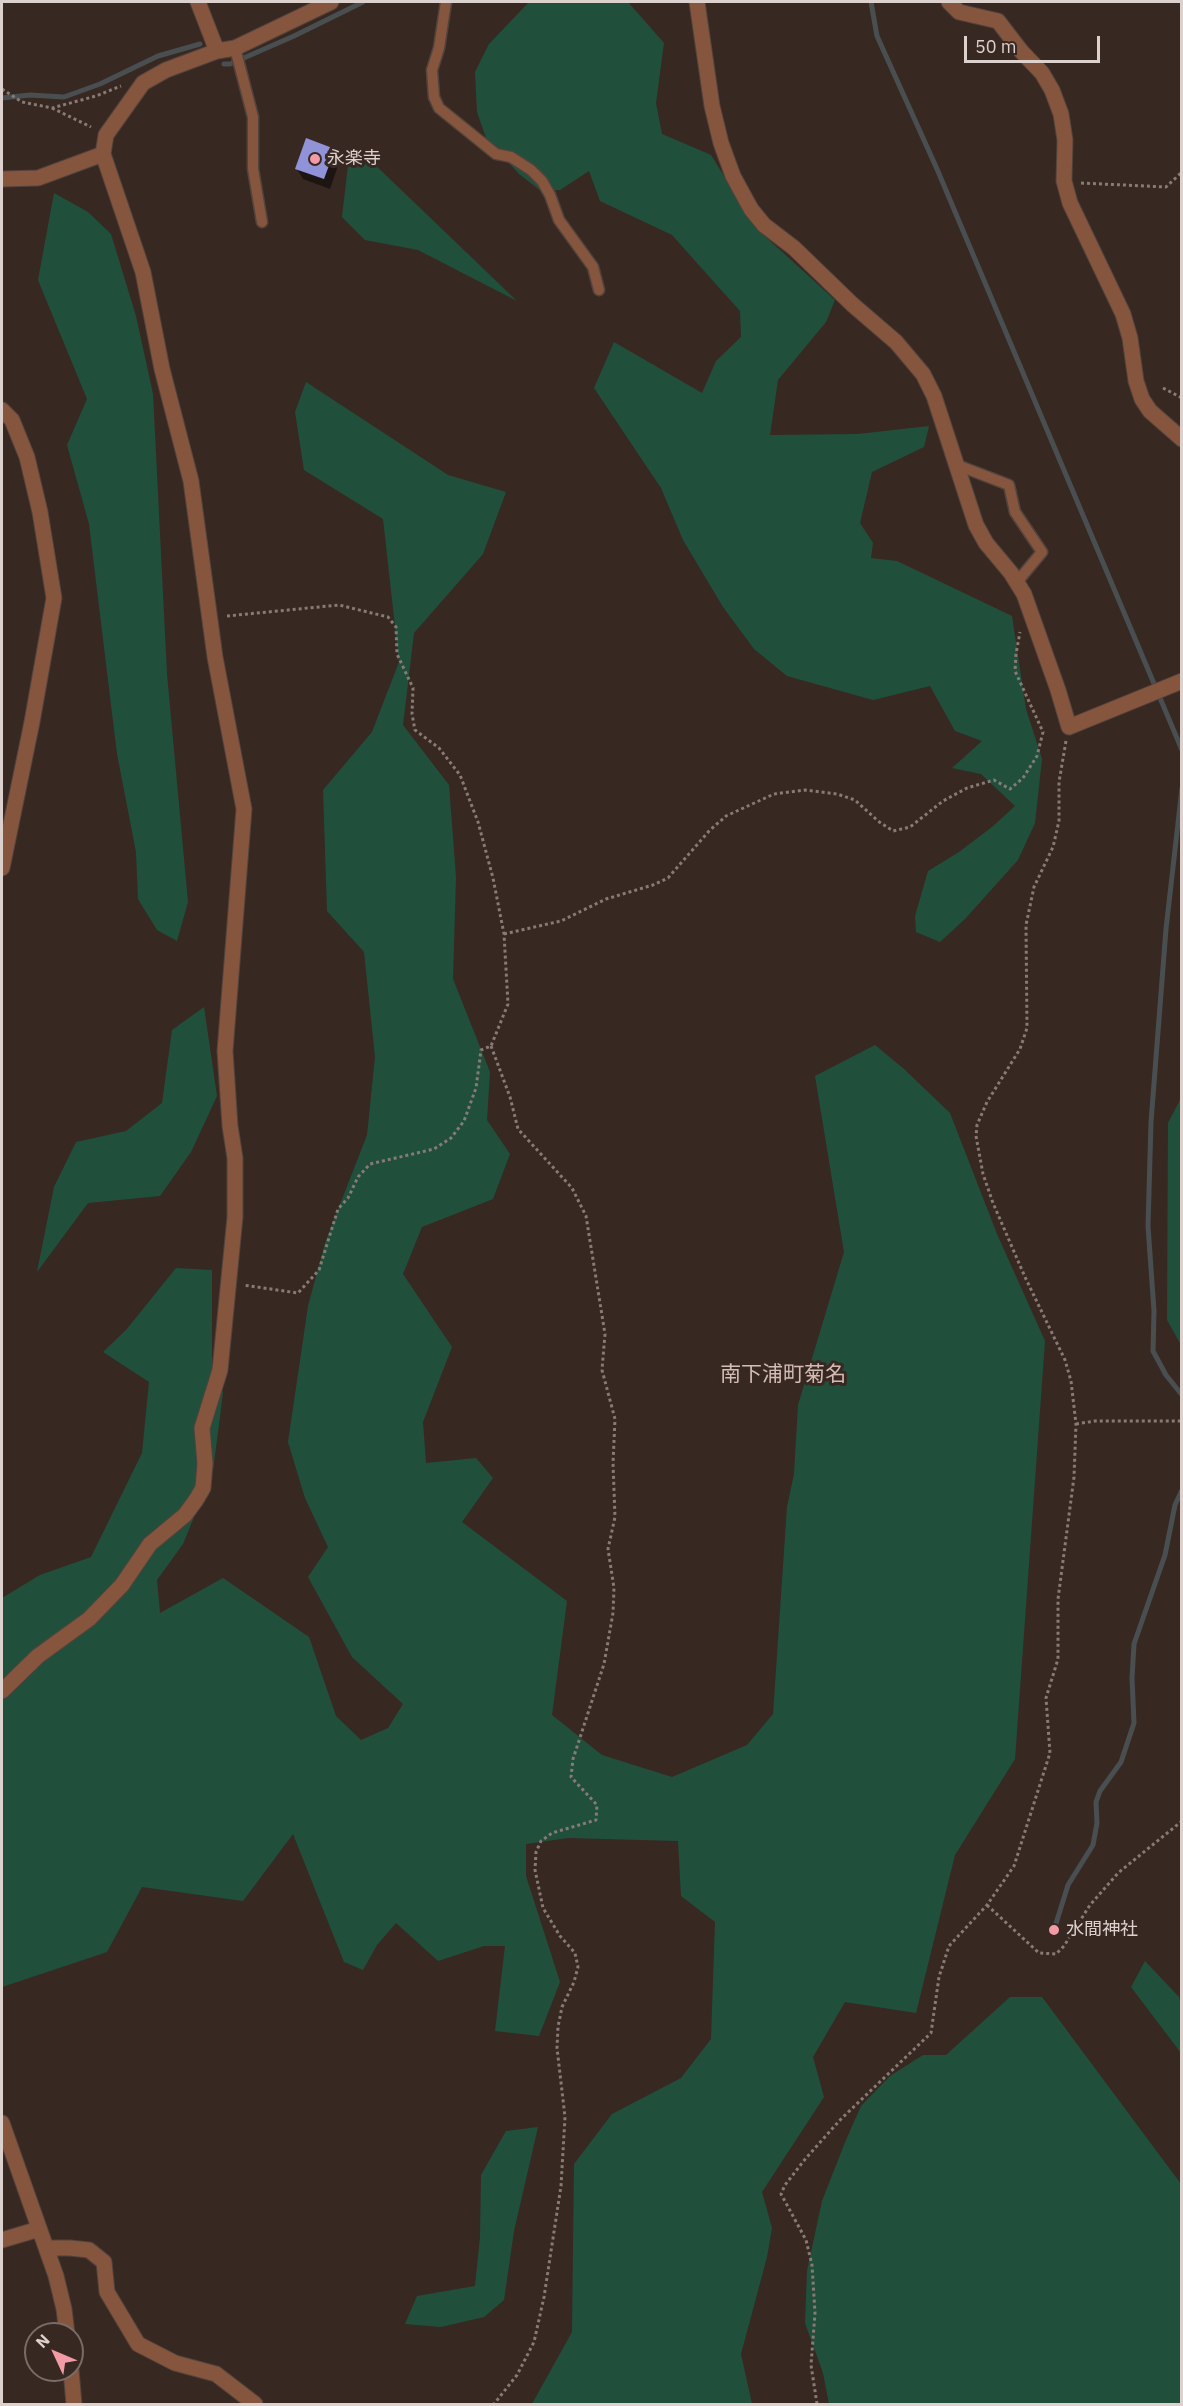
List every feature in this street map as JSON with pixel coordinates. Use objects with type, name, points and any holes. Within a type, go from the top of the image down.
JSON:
[{"type":"street","points":[[198,2],[218,51]]},
{"type":"street","points":[[2,1691],[38,1656],[89,1619],[122,1585],[150,1544],[185,1515],[202,1488],[205,1464],[202,1428],[220,1370],[236,1187],[225,1051],[244,809],[220,687],[192,481],[162,369],[143,272],[103,154],[106,135],[143,83],[166,70],[218,51],[235,49],[331,2]]},
{"type":"street","points":[[697,2],[712,106],[721,143],[733,176],[747,201],[765,225],[794,248],[909,356],[923,374],[934,396],[976,525],[986,543],[1017,582],[1028,606],[1069,727],[1175,684]]},
{"type":"street","points":[[949,2],[959,12],[998,21],[1021,51],[1042,73],[1052,90],[1061,114],[1065,140],[1064,182],[1070,203],[1123,314],[1130,338],[1136,381],[1142,399],[1150,411],[1182,439]]},
{"type":"street","points":[[2,179],[38,178],[103,154]]},
{"type":"street","points":[[2,410],[12,420],[27,457],[40,512],[54,598],[32,722],[2,868]]},
{"type":"street","points":[[2,2123],[47,2248],[64,2308],[66,2322]]},
{"type":"street","points":[[2,2240],[39,2229]]},
{"type":"street","points":[[47,2248],[89,2250],[104,2262],[107,2292],[138,2344],[175,2362],[216,2374],[255,2404]]},
{"type":"street","points":[[72,2382],[75,2404]]},
{"type":"lane","points":[[446,2],[439,48],[432,70],[434,97],[439,108],[496,154],[511,157],[531,170],[542,181],[559,220],[593,267],[599,291]]},
{"type":"lane","points":[[235,49],[253,117],[254,169],[262,222]]},
{"type":"lane","points":[[957,465],[1010,485],[1015,512],[1042,552],[1017,582]]},
{"type":"path","points":[[51,108],[96,96],[124,84],[143,83]]},
{"type":"path","points":[[2,89],[22,102],[51,108],[106,135]]},
{"type":"path","points":[[1064,182],[1166,187],[1182,172]]},
{"type":"path","points":[[1163,388],[1182,398]]},
{"type":"path","points":[[210,617],[339,604],[388,617],[396,627],[397,654],[413,688],[412,714],[415,730],[440,748],[460,775],[478,822],[493,878],[504,934],[508,1004],[491,1046],[510,1097],[518,1129],[572,1188],[586,1216],[605,1334],[602,1370],[615,1419],[613,1462],[615,1517],[608,1549],[614,1588],[613,1613],[604,1664],[573,1760],[570,1777],[597,1805],[596,1820],[552,1833],[541,1841],[536,1852],[535,1870],[543,1908],[560,1936],[575,1953],[578,1967],[574,1982],[562,2007],[558,2027],[565,2117],[561,2186],[534,2342],[517,2375],[495,2404]]},
{"type":"path","points":[[504,934],[561,921],[606,899],[653,885],[668,878],[709,831],[726,816],[774,794],[798,790],[837,794],[855,800],[893,831],[910,827],[943,801],[967,788],[994,780],[1010,789],[1023,778],[1037,756],[1044,732],[1016,671],[1016,654],[1028,606]]},
{"type":"path","points":[[817,2404],[811,2365],[814,2313],[812,2265],[806,2240],[781,2194],[784,2185],[841,2119],[931,2033],[939,1977],[949,1946],[1006,1881],[1020,1852],[1050,1753],[1046,1698],[1058,1659],[1058,1599],[1074,1477],[1076,1424],[1071,1382],[1065,1359],[1025,1277],[993,1203],[982,1174],[976,1136],[977,1125],[987,1102],[1020,1049],[1027,1028],[1026,926],[1034,887],[1053,847],[1059,820],[1059,782],[1069,727]]},
{"type":"path","points":[[228,1283],[298,1293],[307,1286],[319,1270],[338,1209],[348,1198],[358,1177],[370,1164],[435,1149],[451,1138],[464,1121],[476,1088],[482,1050],[491,1046]]},
{"type":"path","points":[[1076,1424],[1095,1421],[1182,1421]]},
{"type":"path","points":[[987,1905],[1039,1953],[1056,1954],[1064,1946],[1090,1905],[1118,1873],[1182,1821]]},
{"type":"green space","points":[[529,2],[628,2],[664,43],[656,103],[662,134],[711,155],[756,228],[835,300],[826,322],[778,380],[770,435],[858,434],[929,426],[924,447],[872,472],[860,523],[873,543],[871,558],[897,561],[1012,616],[1026,709],[1042,759],[1035,823],[1018,860],[965,919],[940,942],[916,932],[915,916],[928,871],[959,852],[1015,806],[981,774],[952,768],[982,741],[955,731],[930,686],[873,700],[787,676],[754,649],[723,607],[683,540],[661,488],[594,388],[614,342],[702,393],[716,361],[741,337],[740,311],[672,235],[600,201],[589,171],[560,190],[541,191],[519,174],[486,138],[477,112],[475,72],[489,44]]},
{"type":"green space","points":[[369,159],[517,301],[418,250],[365,240],[342,217],[348,165]]},
{"type":"green space","points":[[54,193],[88,212],[111,234],[136,316],[153,394],[167,674],[188,902],[177,941],[157,930],[138,899],[136,852],[117,754],[89,524],[67,445],[87,399],[38,280]]},
{"type":"green space","points":[[306,382],[448,475],[506,492],[483,554],[414,633],[403,725],[449,785],[456,877],[453,979],[490,1072],[487,1120],[510,1154],[493,1199],[422,1227],[403,1274],[452,1347],[423,1422],[426,1463],[476,1458],[493,1478],[462,1522],[567,1601],[552,1715],[602,1755],[672,1777],[747,1745],[773,1714],[787,1507],[794,1474],[798,1405],[844,1252],[815,1076],[875,1045],[950,1113],[997,1234],[1045,1341],[1015,1759],[955,1855],[916,2013],[845,2002],[813,2057],[824,2097],[762,2192],[772,2228],[767,2257],[741,2354],[752,2404],[532,2404],[572,2332],[574,2164],[612,2114],[681,2078],[711,2039],[715,1922],[681,1896],[678,1841],[568,1838],[526,1844],[526,1876],[560,1982],[539,2036],[495,2031],[505,1946],[484,1946],[438,1961],[396,1923],[377,1945],[363,1970],[344,1962],[293,1834],[243,1901],[142,1887],[107,1952],[2,1987],[2,1598],[40,1575],[91,1557],[142,1453],[149,1382],[103,1352],[126,1330],[176,1268],[212,1270],[212,1364],[223,1393],[213,1471],[183,1544],[157,1580],[160,1613],[223,1578],[309,1637],[336,1716],[361,1740],[388,1728],[403,1704],[352,1657],[308,1577],[328,1547],[305,1498],[288,1442],[308,1306],[325,1243],[367,1135],[375,1057],[364,952],[327,911],[323,790],[372,732],[399,662],[383,519],[304,470],[295,412]]},
{"type":"green space","points":[[204,1007],[217,1096],[191,1152],[160,1196],[88,1203],[37,1272],[54,1187],[76,1142],[126,1131],[162,1103],[172,1030]]},
{"type":"green space","points":[[1181,1098],[1181,1345],[1167,1320],[1168,1123]]},
{"type":"green space","points":[[1145,1961],[1179,1997],[1181,2053],[1131,1987]]},
{"type":"green space","points":[[1010,1997],[1042,1997],[1181,2184],[1181,2404],[829,2404],[823,2373],[805,2323],[807,2271],[822,2201],[861,2106],[890,2076],[923,2055],[946,2055]]},
{"type":"green space","points":[[538,2127],[514,2231],[504,2300],[484,2317],[441,2327],[405,2324],[417,2296],[475,2286],[480,2237],[481,2175],[506,2131]]},
{"type":"building","name":"永楽寺","points":[[306,138],[335,149],[324,179],[295,169]]},
{"type":"waterway","points":[[224,64],[230,64],[294,36],[363,2]]},
{"type":"waterway","points":[[871,2],[877,36],[937,169],[1182,750]]},
{"type":"waterway","points":[[2,98],[30,95],[64,97],[100,84],[158,56],[200,44]]},
{"type":"waterway","points":[[1182,788],[1166,929],[1151,1122],[1148,1226],[1154,1311],[1153,1351],[1166,1375],[1182,1395]]},
{"type":"waterway","points":[[1054,1930],[1068,1885],[1093,1845],[1097,1823],[1096,1802],[1100,1791],[1121,1762],[1134,1723],[1132,1678],[1134,1644],[1165,1555],[1175,1505],[1182,1490]]},
{"type":"place","name":"永楽寺","points":[[315,159]]},
{"type":"place","name":"水間神社","points":[[1054,1930]]},
{"type":"district","name":"南下浦町菊名","points":[[783,1375]]}]
